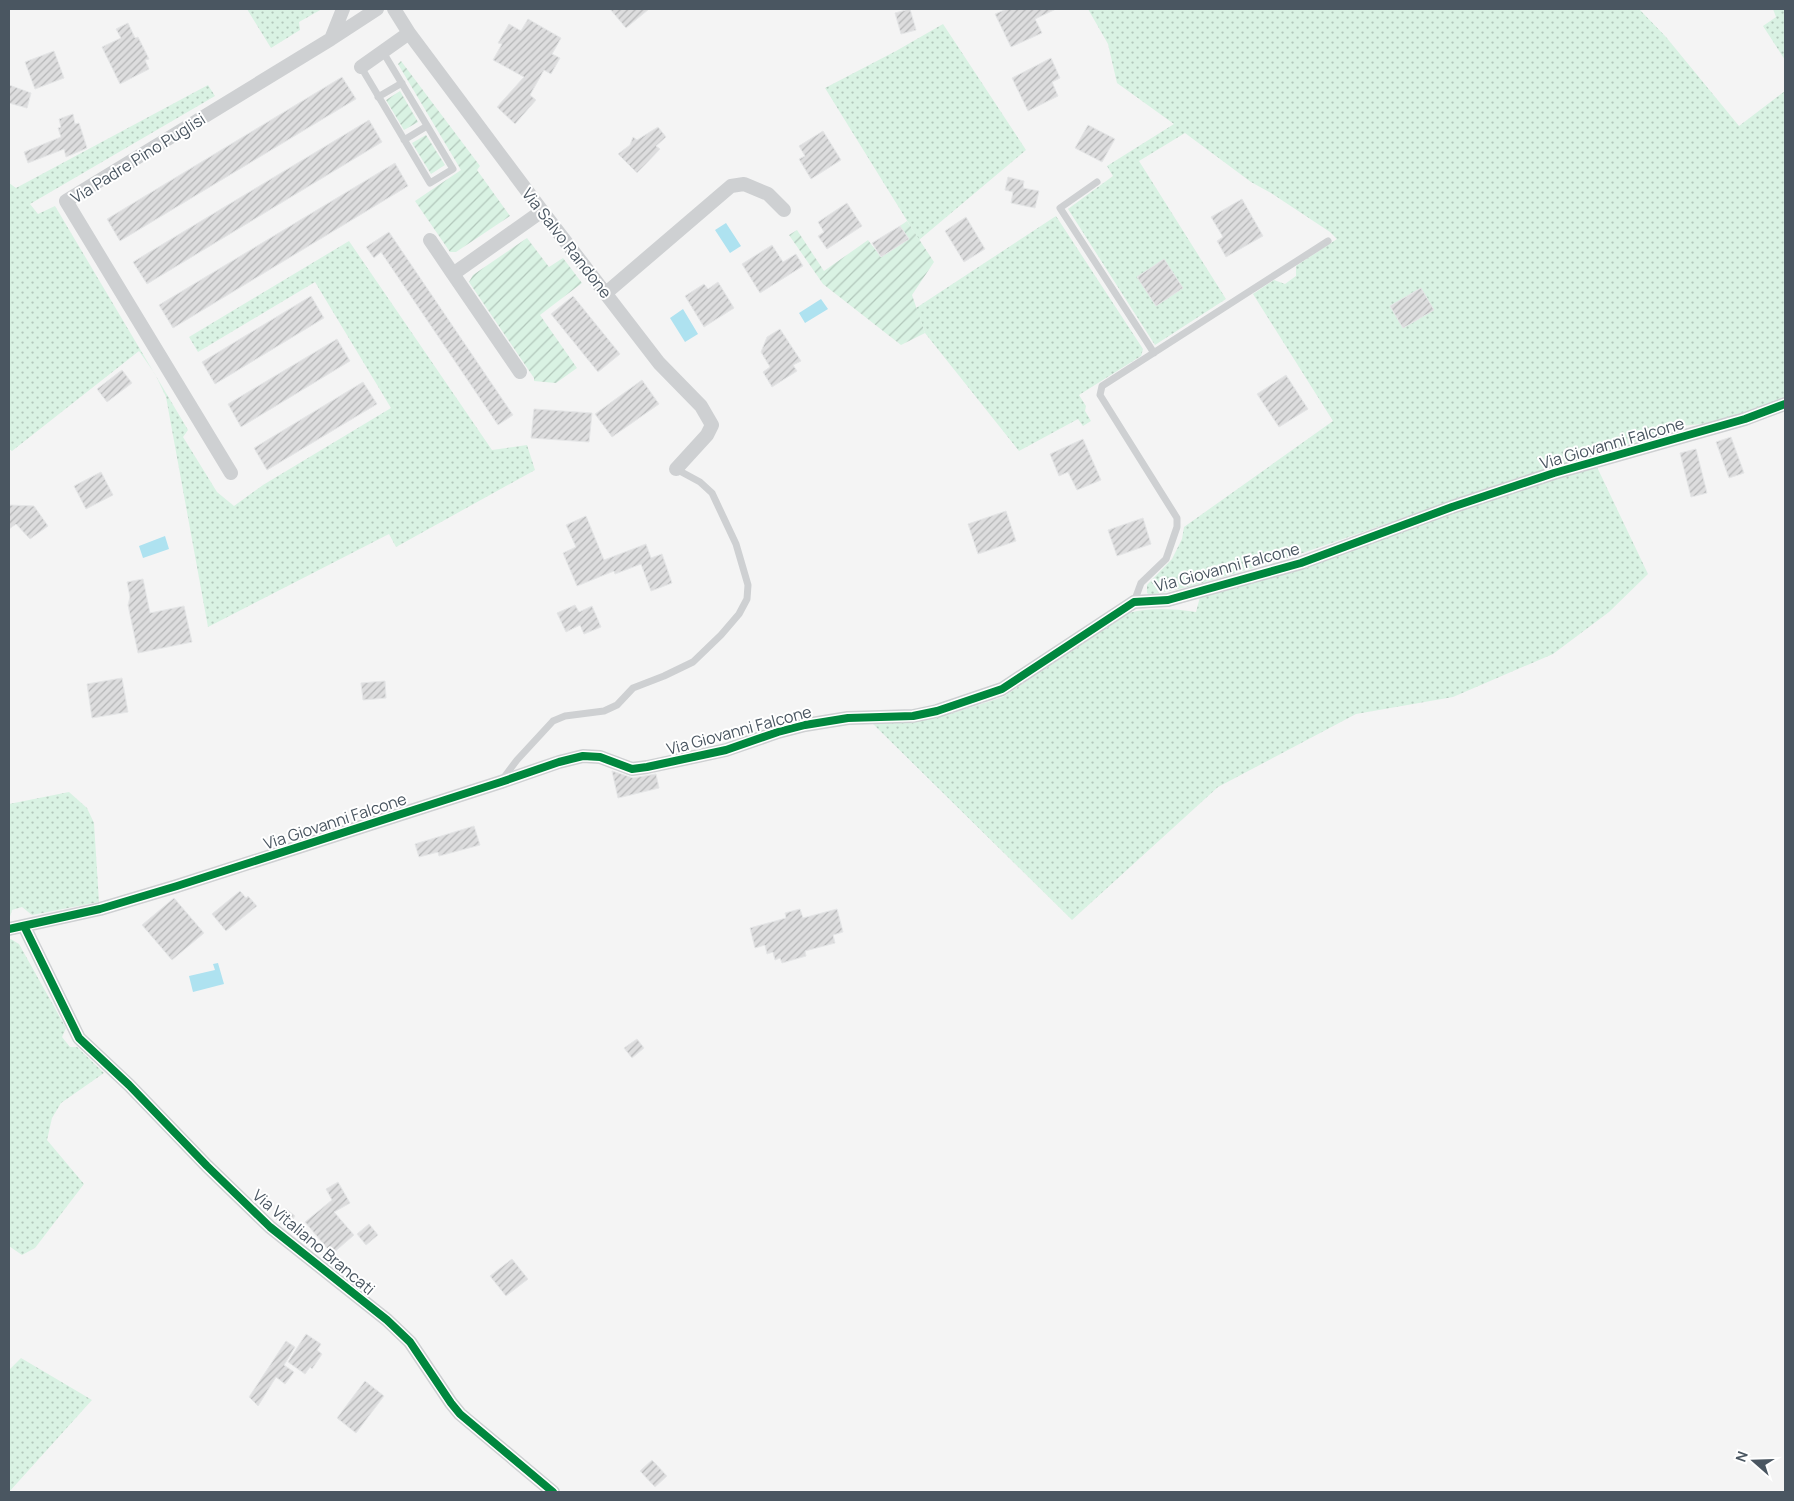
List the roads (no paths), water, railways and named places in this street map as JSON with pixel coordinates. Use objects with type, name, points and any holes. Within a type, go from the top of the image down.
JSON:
[{"type":"street","points":[[332,39],[343,9]]},
{"type":"street","name":"Via Padre Pino Puglisi","points":[[231,473],[66,201],[332,39],[377,9]]},
{"type":"street","name":"Via Salvo Randone","points":[[394,9],[409,33],[542,212],[659,363],[701,406],[712,425],[707,435],[676,469]]},
{"type":"street","points":[[361,67],[409,33]]},
{"type":"street","points":[[606,293],[731,186],[744,184],[768,194],[784,210]]},
{"type":"street","points":[[453,274],[542,212]]},
{"type":"street","points":[[430,240],[520,372]]},
{"type":"street","name":"Via Giovanni Falcone","points":[[9,929],[100,909],[177,886],[559,762],[583,756],[600,757],[632,769],[726,750],[805,725],[863,717],[912,716],[937,711],[1002,689],[1134,602],[1168,600],[1301,563],[1452,507],[1554,473],[1745,419],[1785,404]]},
{"type":"street","name":"Via Vitaliano Brancati","points":[[24,926],[79,1038],[129,1085],[182,1141],[270,1227],[387,1320],[410,1342],[460,1414],[553,1492]]},
{"type":"lane","points":[[361,67],[430,183],[453,169],[383,52]]},
{"type":"lane","points":[[378,96],[402,83]]},
{"type":"lane","points":[[404,140],[428,126]]},
{"type":"lane","points":[[1097,182],[1060,208],[1154,353]]},
{"type":"lane","points":[[1134,602],[1142,583],[1166,559],[1177,527],[1177,518],[1100,395],[1102,386],[1328,241]]},
{"type":"lane","points":[[501,782],[517,760],[553,721],[565,716],[604,711],[617,705],[633,688],[693,662],[721,635],[747,600],[748,585],[736,544],[712,493],[700,482],[676,469]]},
{"type":"water","points":[[726,223],[741,246],[730,253],[715,230]]},
{"type":"water","points":[[821,299],[828,309],[805,323],[799,313]]},
{"type":"water","points":[[683,309],[698,334],[685,342],[670,318]]},
{"type":"water","points":[[165,536],[169,549],[143,558],[139,546]]},
{"type":"water","points":[[218,963],[224,984],[193,992],[189,976],[215,970],[213,964]]}]
